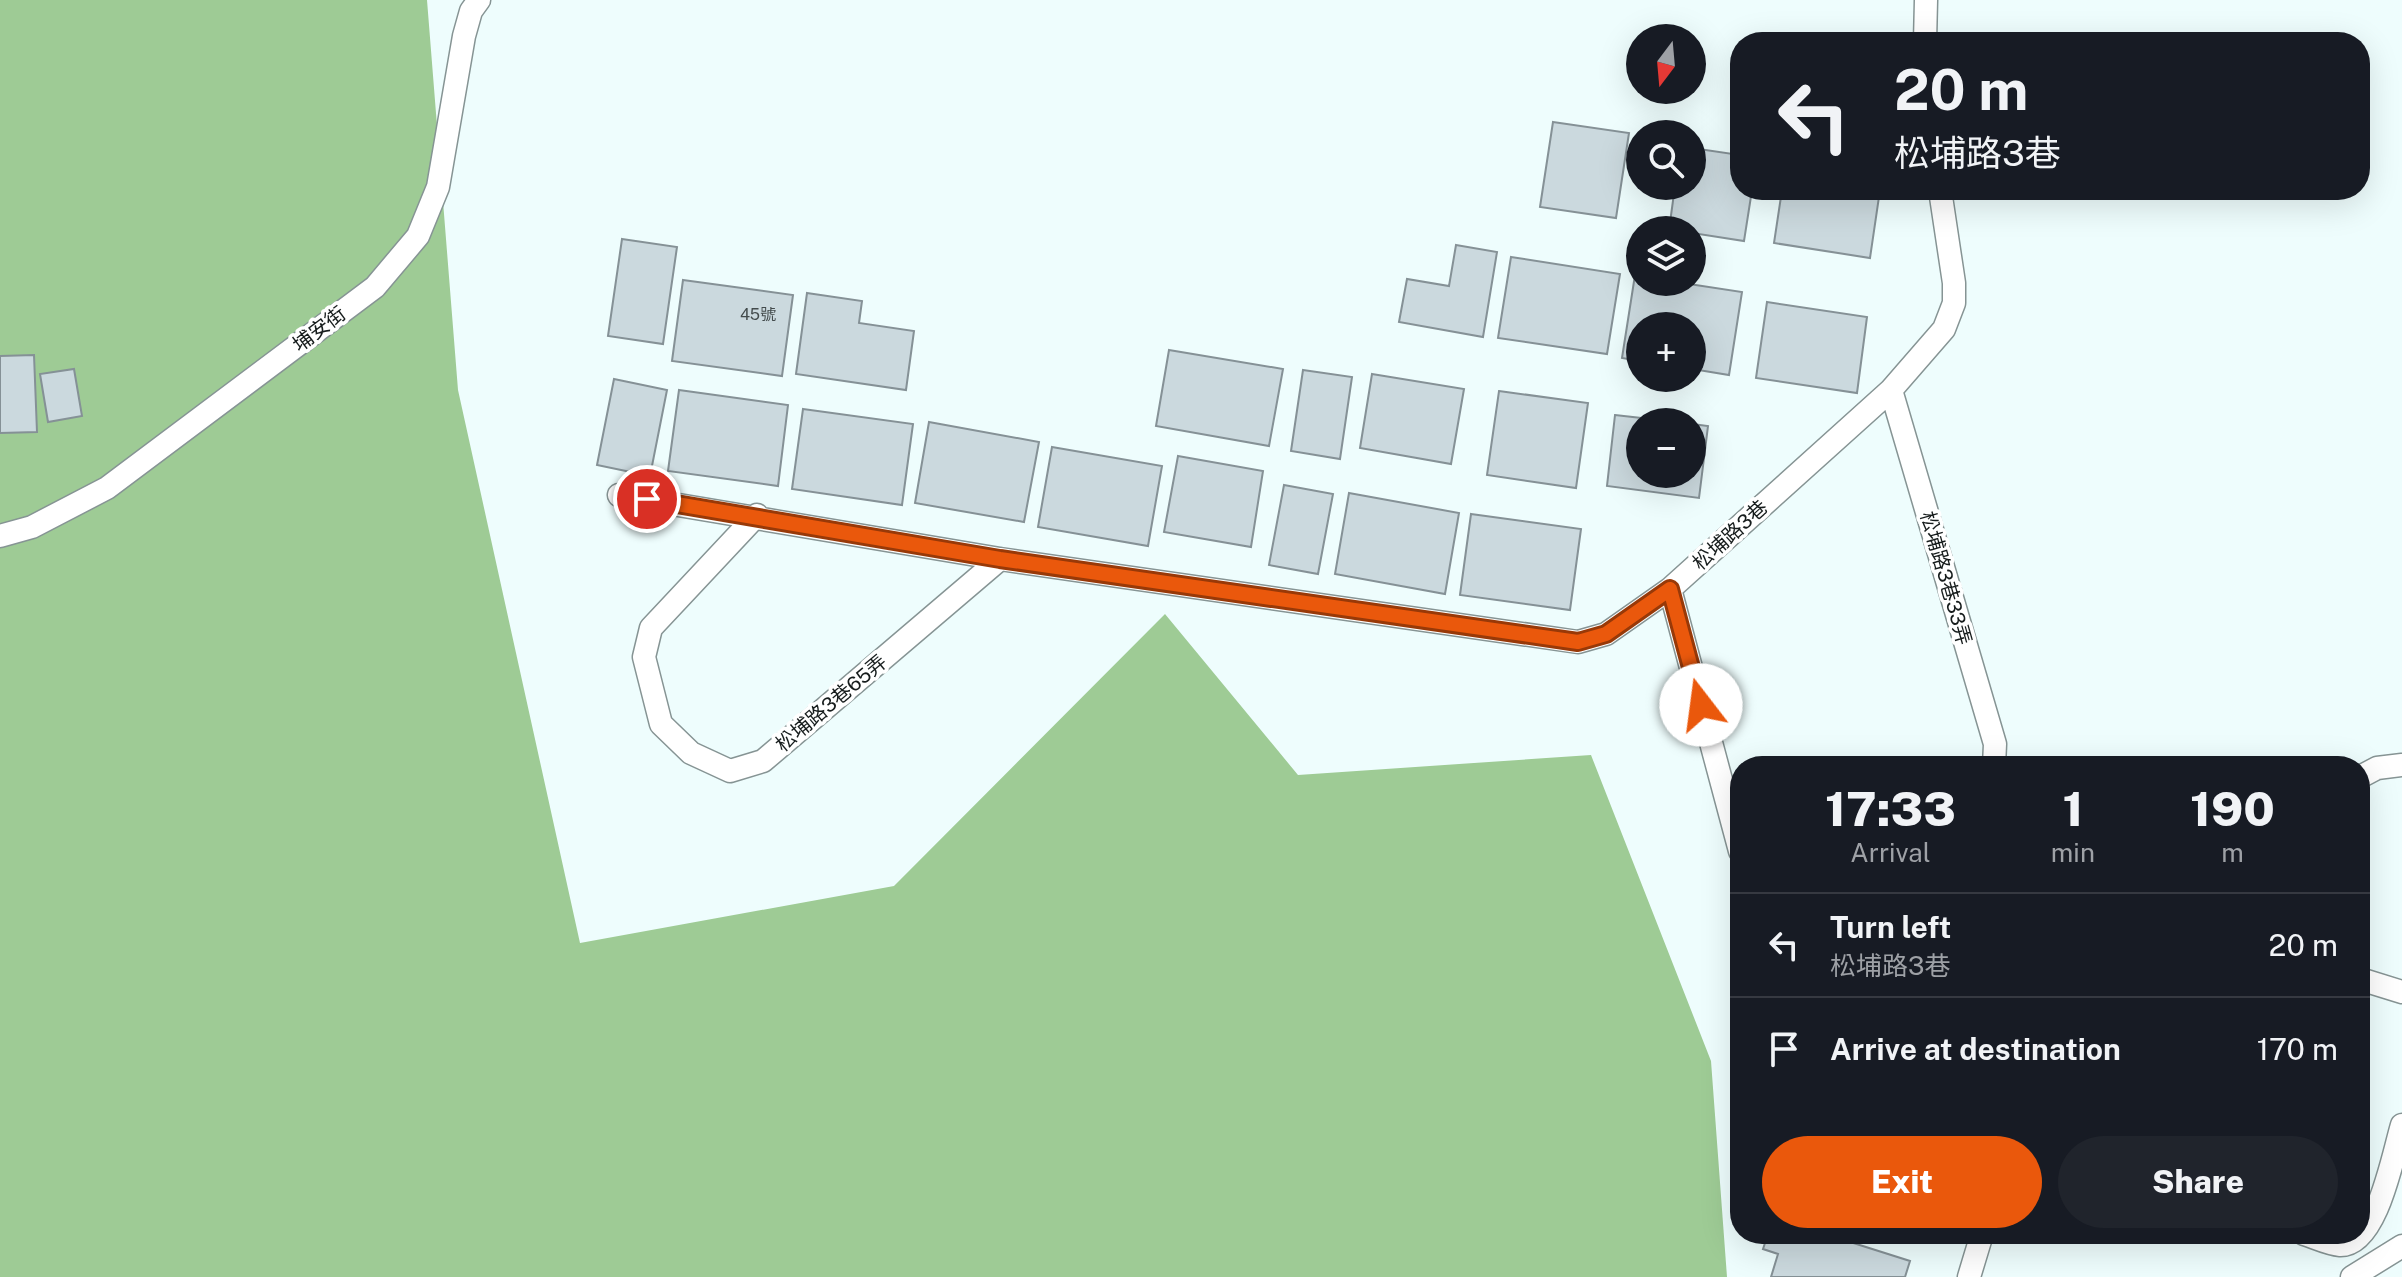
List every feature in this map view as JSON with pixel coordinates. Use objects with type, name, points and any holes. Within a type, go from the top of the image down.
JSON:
[{"type":"lane","name":"埔安街","points":[[0,536],[44,522],[107,488],[375,287],[418,236],[438,187],[464,36],[471,11],[479,0]]},
{"type":"lane","points":[[1925,32],[1926,0]]},
{"type":"lane","name":"松埔路3巷","points":[[619,495],[757,515],[1000,559],[1578,642],[1606,634],[1670,589],[1891,390],[1944,329],[1954,303],[1954,283],[1942,200]]},
{"type":"lane","name":"松埔路3巷33弄","points":[[1891,390],[1995,744],[1994,756]]},
{"type":"lane","name":"松埔路3巷65弄","points":[[757,515],[651,628],[644,657],[661,724],[691,753],[730,771],[763,761],[1000,559]]},
{"type":"lane","points":[[1670,589],[1730,814]]},
{"type":"lane","points":[[2370,772],[2402,765]]},
{"type":"lane","points":[[2370,982],[2402,992]]},
{"type":"lane","points":[[2370,1228],[2402,1125]]},
{"type":"lane","points":[[1969,1277],[1979,1244]]},
{"type":"lane","points":[[2352,1277],[2402,1246]]},
{"type":"green space","points":[[0,0],[427,0],[458,390],[580,943],[894,886],[1165,614],[1298,775],[1591,755],[1711,1061],[1727,1277],[0,1277]]},
{"type":"building","points":[[1553,122],[1626,133],[1616,218],[1540,207]]},
{"type":"building","points":[[1706,150],[1730,154],[1730,200],[1750,200],[1744,241],[1706,235],[1706,216],[1671,216],[1673,200],[1706,200]]},
{"type":"building","points":[[1780,200],[1879,200],[1870,258],[1774,243]]},
{"type":"building","points":[[622,239],[677,247],[663,344],[608,336]]},
{"type":"building","points":[[1456,245],[1497,252],[1483,337],[1399,322],[1407,279],[1449,286]]},
{"type":"building","points":[[1511,257],[1620,274],[1607,354],[1498,338]]},
{"type":"building","points":[[683,280],[793,295],[782,376],[672,361]]},
{"type":"building","points":[[1706,287],[1742,292],[1729,375],[1706,371],[1706,312],[1629,312],[1632,296],[1706,296]]},
{"type":"building","points":[[807,293],[862,301],[859,323],[914,331],[906,390],[796,374]]},
{"type":"building","points":[[1767,302],[1867,317],[1857,393],[1756,378]]},
{"type":"building","points":[[1626,332],[1626,359],[1622,358]]},
{"type":"building","points":[[1169,350],[1283,369],[1269,446],[1156,426]]},
{"type":"building","points":[[34,355],[37,432],[0,433],[0,356]]},
{"type":"building","points":[[74,369],[82,416],[48,422],[40,374]]},
{"type":"building","points":[[1303,370],[1352,377],[1340,459],[1291,451]]},
{"type":"building","points":[[1372,374],[1464,389],[1451,464],[1360,448]]},
{"type":"building","points":[[614,379],[667,390],[650,476],[597,465]]},
{"type":"building","points":[[679,390],[788,405],[778,486],[668,471]]},
{"type":"building","points":[[1499,391],[1588,403],[1576,488],[1487,475]]},
{"type":"building","points":[[803,409],[913,424],[902,505],[792,489]]},
{"type":"building","points":[[1615,415],[1626,416],[1626,488],[1700,488],[1699,498],[1607,486]]},
{"type":"building","points":[[929,422],[1039,442],[1024,522],[915,503]]},
{"type":"building","points":[[1052,447],[1162,466],[1148,546],[1038,527]]},
{"type":"building","points":[[1178,456],[1263,471],[1251,547],[1164,532]]},
{"type":"building","points":[[1284,485],[1333,494],[1318,574],[1269,565]]},
{"type":"building","points":[[1349,493],[1459,513],[1445,594],[1335,574]]},
{"type":"building","points":[[1471,514],[1581,529],[1570,610],[1460,595]]},
{"type":"building","points":[[1765,1244],[1856,1244],[1910,1261],[1905,1277],[1771,1277],[1778,1254],[1763,1249]]},
{"type":"route","points":[[647,499],[757,515],[1000,559],[1578,642],[1606,634],[1670,589],[1701,705]]}]
